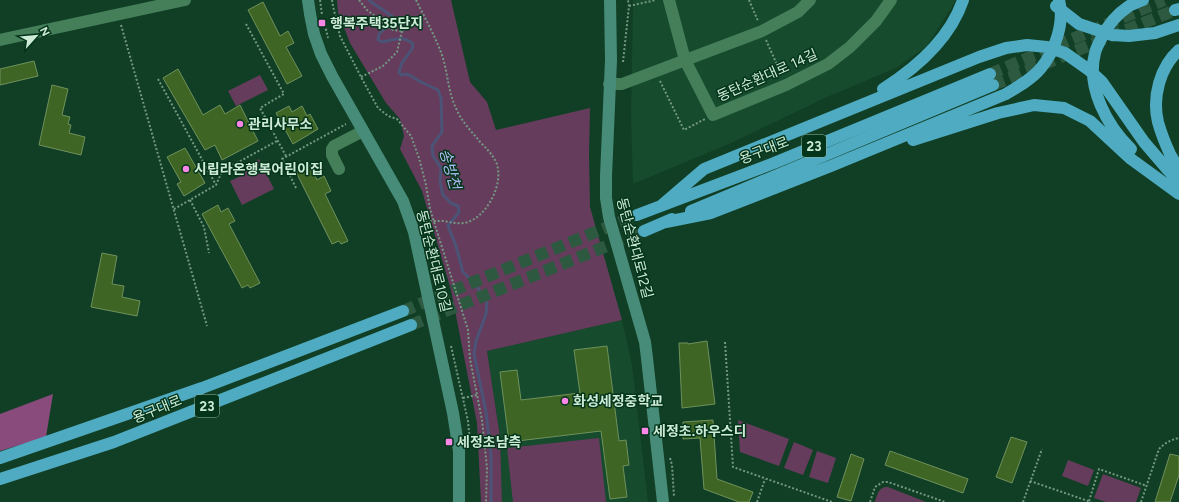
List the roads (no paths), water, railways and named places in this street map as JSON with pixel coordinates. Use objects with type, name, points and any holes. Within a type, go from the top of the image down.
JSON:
[{"type":"highway","points":[[662,205],[704,169],[839,115],[899,79],[925,57],[944,37],[960,9],[963,0]]},
{"type":"highway","points":[[1052,0],[1057,7],[1079,24],[1112,35],[1129,36],[1155,33],[1179,25]]},
{"type":"highway","points":[[666,222],[711,213],[831,166],[1006,94],[1025,83],[1041,69],[1051,52],[1059,31],[1061,18],[1059,0]]},
{"type":"highway","points":[[1143,0],[1129,6],[1105,31],[1095,52],[1093,73],[1096,94],[1108,119],[1121,138],[1141,158],[1179,190]]},
{"type":"highway","points":[[854,107],[979,57],[1006,48],[1027,45],[1047,47],[1065,53],[1089,70],[1102,82],[1144,142],[1179,182]]},
{"type":"highway","points":[[1179,50],[1171,57],[1161,76],[1157,90],[1156,105],[1158,121],[1164,140],[1179,170]]},
{"type":"highway","name":"용구대로","points":[[637,215],[991,79],[644,231]]},
{"type":"highway","points":[[831,166],[998,113],[1034,105],[1064,108],[1090,121],[1131,159],[1179,194]]},
{"type":"highway","name":"용구대로","points":[[0,458],[202,388],[402,311]]},
{"type":"highway","name":"용구대로","points":[[0,479],[114,442],[411,325]]},
{"type":"street","points":[[0,40],[185,0]]},
{"type":"street","name":"동탄순환대로10길","points":[[308,0],[314,34],[332,76],[402,201],[414,232],[453,413],[458,451],[459,502]]},
{"type":"street","name":"동탄순환대로12길","points":[[610,0],[611,60],[606,198],[609,217],[645,342],[663,502]]},
{"type":"street","name":"동탄순환대로 14길","points":[[669,0],[685,60],[713,115],[786,85],[828,64],[850,47],[876,22],[891,0]]},
{"type":"street","points":[[609,84],[622,84],[762,31],[798,12],[810,0]]},
{"type":"street","points":[[339,169],[332,155],[332,149],[334,146],[363,131]]},
{"type":"waterway","name":"송방천","points":[[369,0],[392,16],[393,21],[379,34],[378,40],[382,42],[402,39],[413,44],[412,49],[402,63],[399,72],[401,75],[407,74],[438,90],[441,98],[442,132],[432,146],[433,156],[441,168],[440,182],[443,195],[451,203],[458,206],[459,212],[448,226],[456,246],[463,272],[476,285],[487,303],[486,314],[476,341],[474,354],[486,412],[491,456],[491,502]]},
{"type":"tunnel","points":[[990,74],[1164,0]]},
{"type":"tunnel","points":[[993,85],[1175,10]]},
{"type":"tunnel","points":[[403,311],[637,215]]},
{"type":"tunnel","points":[[411,325],[644,231]]},
{"type":"place","name":"행복주택35단지","points":[[322,23]]},
{"type":"place","name":"관리사무소","points":[[240,124]]},
{"type":"place","name":"시립라온행복어린이집","points":[[186,169]]},
{"type":"place","name":"화성세정중학교","points":[[565,401]]},
{"type":"place","name":"세정초.하우스디","points":[[645,431]]},
{"type":"place","name":"세정초남측","points":[[449,442]]}]
